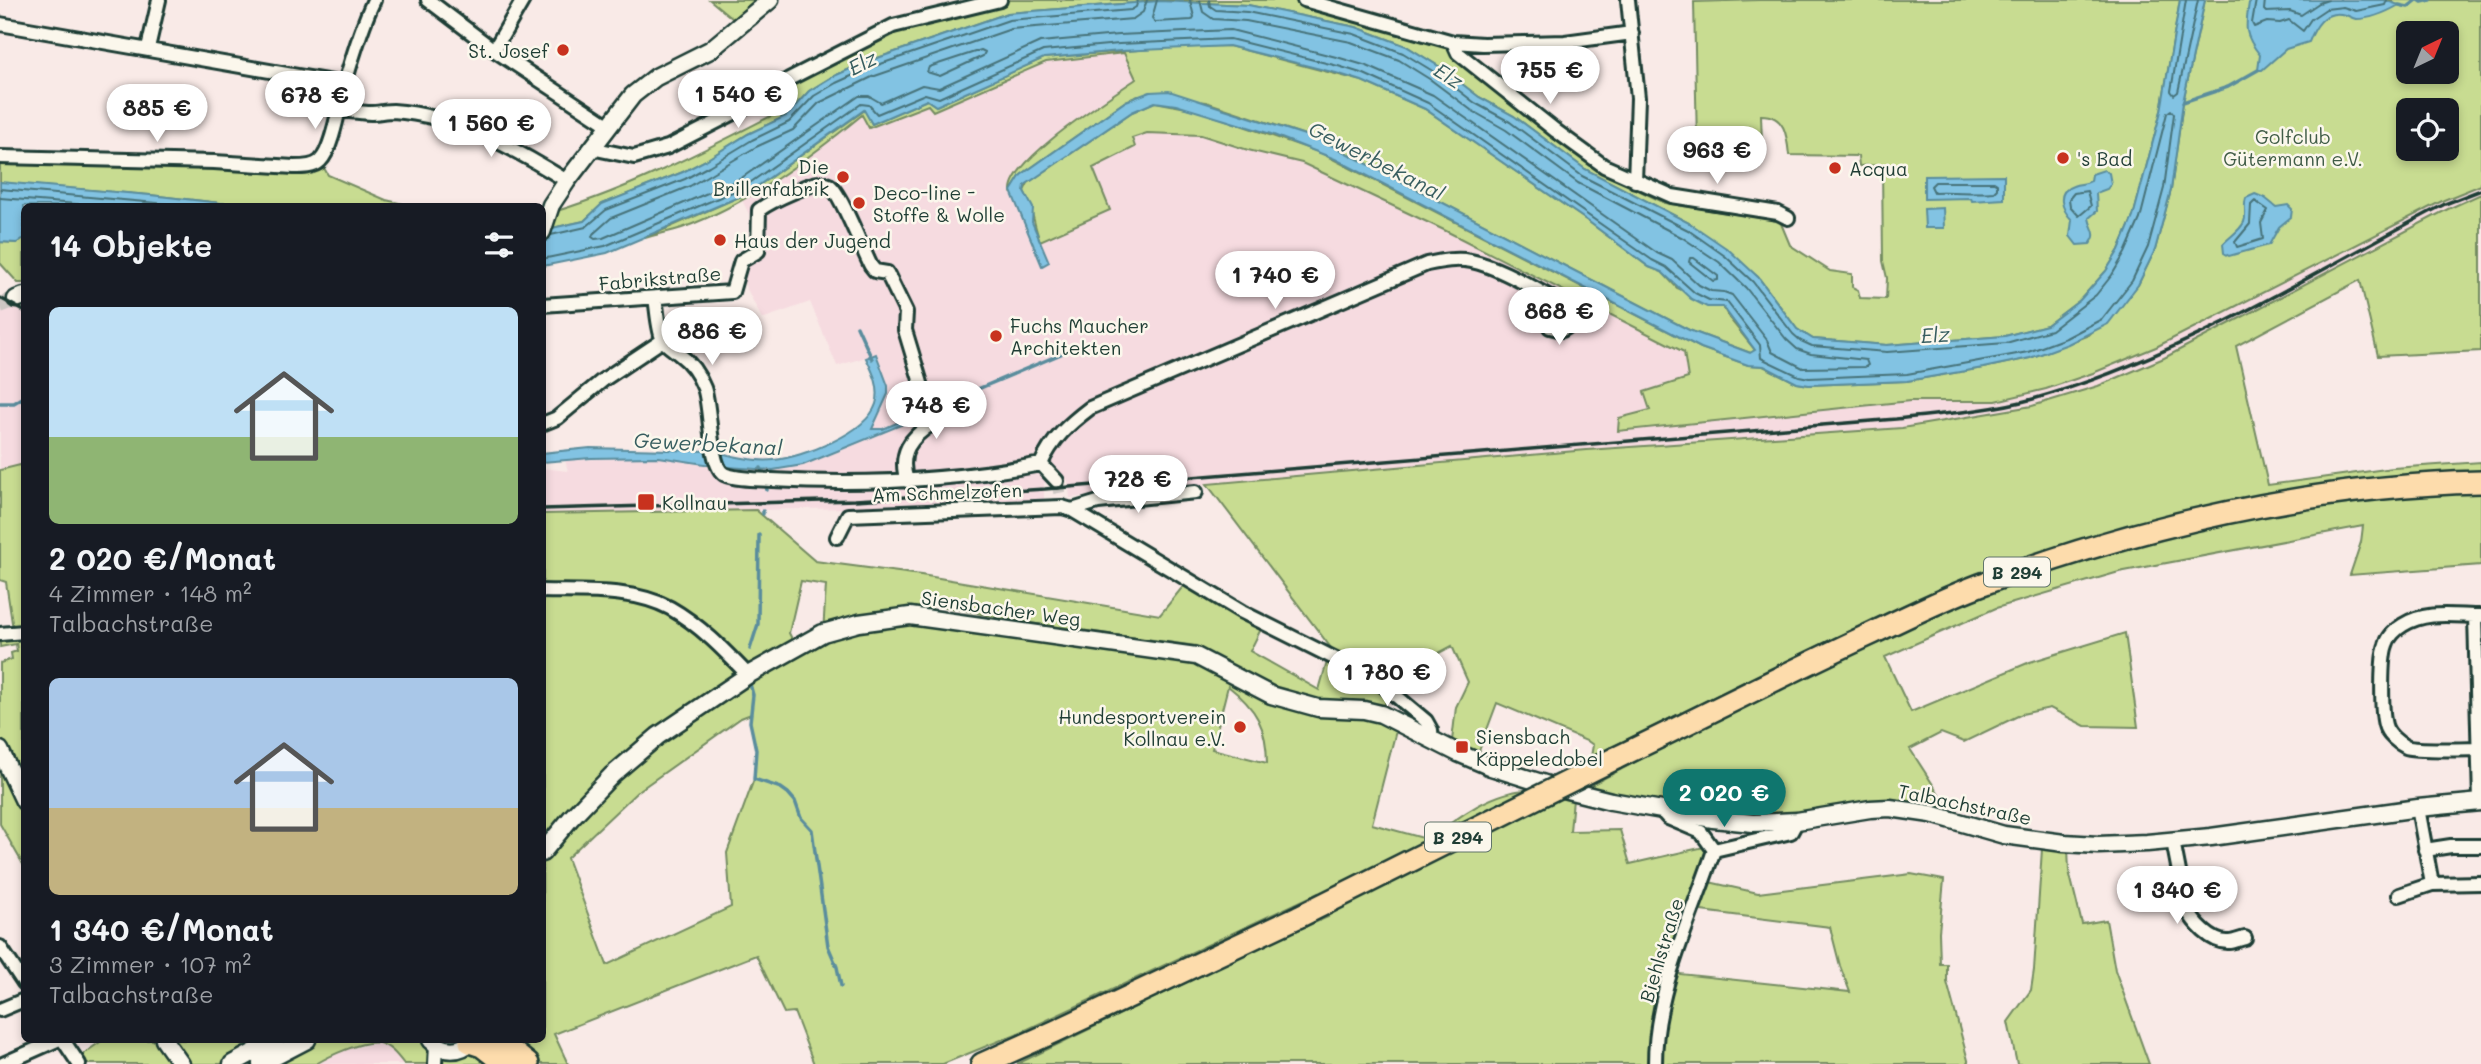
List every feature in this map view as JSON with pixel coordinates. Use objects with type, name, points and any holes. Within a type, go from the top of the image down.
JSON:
[{"type":"highway","name":"B 294","points":[[982,1064],[1300,916],[1788,673],[1979,586],[2085,550],[2206,517],[2281,503],[2384,489],[2481,482]]},
{"type":"highway","points":[[502,1043],[528,1064]]},
{"type":"highway","points":[[451,1047],[482,1046],[505,1064]]},
{"type":"street","points":[[148,48],[159,0]]},
{"type":"street","points":[[0,157],[307,166],[320,161],[327,150],[344,84],[374,0]]},
{"type":"street","points":[[428,0],[494,50],[608,125]]},
{"type":"street","points":[[494,50],[523,0]]},
{"type":"street","points":[[546,220],[551,205],[566,181],[633,95],[656,78],[710,50],[770,0]]},
{"type":"street","points":[[591,148],[634,157],[668,147],[738,111],[789,79],[893,26],[1000,0]]},
{"type":"street","points":[[1304,0],[1453,41],[1483,44],[1565,42],[1632,33]]},
{"type":"street","points":[[1628,0],[1638,98],[1635,181]]},
{"type":"street","points":[[0,24],[344,84]]},
{"type":"street","points":[[1453,41],[1458,53],[1604,166],[1672,196],[1778,213],[1788,218]]},
{"type":"street","points":[[339,111],[414,114],[463,126],[566,181]]},
{"type":"street","name":"Fabrikstraße","points":[[546,305],[732,292],[741,261],[758,251],[759,210],[768,203],[810,185],[822,183],[831,186],[839,196],[871,266],[875,271],[887,273],[906,312],[905,330],[933,423],[915,434],[911,442],[902,466],[907,481]]},
{"type":"street","points":[[655,298],[663,340],[685,358],[704,388],[717,466],[724,474],[811,482],[907,481],[995,473],[1041,464],[1047,449],[1060,433],[1090,408],[1427,264],[1452,260],[1471,261],[1539,292]]},
{"type":"street","points":[[546,422],[557,418],[603,380],[663,340]]},
{"type":"street","name":"Am Schmelzofen","points":[[1041,464],[1057,481]]},
{"type":"street","name":"Am Schmelzofen","points":[[1072,510],[1098,502],[1196,492]]},
{"type":"street","name":"Am Schmelzofen","points":[[837,537],[848,515],[1062,507],[1072,510],[1242,612],[1383,685],[1418,713],[1432,730],[1432,740]]},
{"type":"street","points":[[546,590],[615,594],[644,599],[670,608],[714,639],[748,674]]},
{"type":"street","points":[[2480,749],[2404,746],[2393,738],[2385,727],[2383,664],[2386,645],[2401,626],[2417,618],[2444,614],[2478,616],[2481,802]]},
{"type":"street","name":"Siensbacher Weg","points":[[546,848],[612,775],[658,737],[748,674],[823,633],[859,622],[889,618],[933,618],[1196,656],[1271,695],[1318,708],[1364,710],[1381,714],[1432,740]]},
{"type":"street","points":[[0,634],[21,632]]},
{"type":"street","name":"Talbachstraße","points":[[1432,740],[1491,766],[1611,802],[1753,823],[1797,821],[1890,808],[1931,814],[2004,835],[2098,845],[2247,833],[2417,808],[2481,802]]},
{"type":"street","points":[[0,750],[21,795]]},
{"type":"street","points":[[2417,808],[2432,884]]},
{"type":"street","points":[[1660,809],[1668,818],[1702,832],[1714,850],[1791,832],[1797,821]]},
{"type":"street","points":[[2172,841],[2186,908],[2191,917],[2210,936],[2219,940],[2228,943],[2245,938]]},
{"type":"street","points":[[2425,850],[2481,845]]},
{"type":"street","name":"Biehlstraße","points":[[1655,1064],[1659,1022],[1673,964],[1714,850]]},
{"type":"street","points":[[2399,895],[2432,884],[2481,883]]},
{"type":"street","points":[[1,952],[21,979]]},
{"type":"street","points":[[0,1010],[21,1001]]},
{"type":"street","points":[[3,1064],[50,1043]]},
{"type":"street","points":[[65,1043],[79,1064]]},
{"type":"street","points":[[166,1043],[181,1064]]},
{"type":"street","points":[[232,1064],[270,1043]]},
{"type":"street","points":[[261,1064],[301,1043]]},
{"type":"street","points":[[435,1064],[451,1047]]},
{"type":"shaded area","points":[[1124,53],[1136,79],[1038,150],[1011,191],[1047,263],[1049,262],[1040,241],[1109,210],[1093,168],[1135,147],[1131,138],[1147,133],[1201,135],[1302,163],[1444,230],[1684,352],[1688,378],[1645,392],[1650,411],[1619,418],[1910,401],[1996,401],[2046,389],[2156,347],[2444,200],[2481,185],[2481,194],[2424,221],[2164,358],[2098,386],[1996,413],[1902,428],[1587,450],[1070,498],[1068,480],[1044,483],[1044,501],[904,507],[546,514],[546,468],[568,471],[565,460],[659,457],[758,470],[785,469],[840,451],[922,416],[921,412],[883,430],[872,429],[883,407],[876,354],[837,366],[810,302],[762,319],[739,273],[758,251],[760,236],[742,200],[831,140],[862,115],[869,128],[929,105],[933,111],[1046,62]]},
{"type":"shaded area","points":[[0,298],[21,308],[21,465],[0,470]]},
{"type":"shaded area","points":[[378,1043],[394,1051],[404,1064],[316,1064],[342,1051]]},
{"type":"green space","points":[[710,0],[755,0],[733,19]]},
{"type":"green space","points":[[1000,0],[1304,0],[1453,42],[1612,176],[1665,203],[1780,221],[1790,245],[1830,271],[1852,274],[1852,287],[1858,290],[1860,298],[1886,299],[1882,165],[1859,166],[1858,156],[1789,155],[1780,122],[1761,115],[1762,142],[1697,143],[1694,2],[2180,0],[2161,111],[2133,217],[2119,250],[2106,271],[2080,300],[2047,325],[2005,336],[1887,345],[1813,339],[1797,329],[1758,277],[1691,224],[1585,169],[1514,116],[1479,97],[1440,67],[1406,46],[1356,27],[1248,5],[1159,1],[1008,13],[866,62],[832,77],[809,91],[786,116],[748,134],[706,160],[602,204],[584,221],[546,229],[546,214],[631,184],[773,115],[783,103],[789,79],[860,41]]},
{"type":"green space","name":"Golfclub Gütermann e.V.","points":[[2205,0],[2481,0],[2481,185],[2444,200],[2156,347],[2046,389],[1996,401],[1910,401],[1618,431],[1619,418],[1650,410],[1644,392],[1688,378],[1684,352],[1444,230],[1302,163],[1201,135],[1147,133],[1132,138],[1135,147],[1093,168],[1110,210],[1040,241],[1024,191],[1028,183],[1132,112],[1155,102],[1197,110],[1321,153],[1701,348],[1748,365],[1763,366],[1797,383],[1809,385],[1907,381],[1983,368],[2030,358],[2089,335],[2138,285],[2155,250],[2171,190],[2183,102]]},
{"type":"green space","points":[[1229,46],[1362,81],[1425,109],[1589,222],[1649,267],[1662,272],[1677,288],[1723,307],[1755,350],[1751,353],[1689,330],[1323,141],[1206,102],[1138,96],[1126,101],[1021,175],[1011,191],[1015,178],[1043,147],[1136,79],[1124,53],[1046,62],[933,111],[928,105],[869,128],[862,115],[799,164],[754,193],[682,228],[645,238],[748,193],[865,110],[872,124],[927,100],[936,106],[1044,58],[1175,47]]},
{"type":"green space","points":[[0,157],[320,161],[328,175],[399,203],[221,203],[0,182]]},
{"type":"green space","points":[[2481,194],[2481,351],[2378,356],[2360,280],[2236,346],[2268,485],[2393,468],[2481,462],[2481,472],[2324,485],[2143,522],[2071,545],[1945,589],[1874,619],[1591,757],[1593,745],[1589,742],[1497,703],[1479,751],[1470,750],[1452,741],[1456,707],[1468,682],[1452,646],[1388,680],[1390,690],[1381,714],[1398,723],[1372,824],[1430,840],[1476,806],[1504,794],[1536,790],[1573,799],[1570,831],[1620,830],[1630,864],[1704,847],[1709,849],[1700,880],[1758,893],[1911,874],[1944,880],[1939,932],[1940,964],[1947,964],[1947,982],[1969,1064],[1017,1064],[1272,941],[1328,917],[1318,893],[1028,1029],[943,1064],[814,1064],[794,1012],[784,1013],[756,955],[554,1034],[568,1064],[404,1064],[387,1046],[379,1043],[546,1043],[546,514],[756,510],[815,561],[921,575],[1160,615],[1189,579],[1264,623],[1250,651],[1319,690],[1331,648],[1207,484],[1587,450],[1902,428],[2032,406],[2098,386],[2164,358]],"holes":[[[801,581],[826,585],[823,633],[796,647],[789,633]],[[931,604],[1022,622],[1196,646],[1205,659],[933,618]],[[1228,686],[1246,702],[1258,719],[1265,739],[1267,763],[1212,749]],[[751,714],[756,750],[754,779],[727,853],[731,907],[607,965],[567,858],[637,792],[741,718]],[[1693,910],[1830,927],[1850,992],[1670,973]]]},
{"type":"green space","points":[[21,239],[21,283],[0,263],[0,242],[17,243]]},
{"type":"green space","points":[[21,465],[21,861],[0,824],[0,663],[12,659],[11,653],[17,651],[16,644],[0,647],[0,638],[14,636],[6,582],[0,580],[0,470]]},
{"type":"green space","points":[[2481,491],[2481,565],[2350,575],[2361,542],[2363,526],[2119,572],[1996,608],[1885,657],[1911,712],[2030,662],[2125,633],[2138,727],[2085,726],[2050,708],[2022,714],[1964,742],[1941,733],[1910,749],[1950,811],[1914,803],[1888,801],[1782,816],[1743,818],[1592,789],[1593,784],[1831,662],[1911,624],[2042,573],[2132,545],[2270,513],[2349,502]]},
{"type":"green space","points":[[2068,847],[2069,871],[2082,924],[2106,920],[2115,970],[2149,1064],[2017,1064],[2008,1022],[2031,990],[2042,849]]},
{"type":"green space","points":[[99,1043],[372,1043],[346,1049],[316,1064],[79,1064],[76,1059]]},
{"type":"water","name":"Elz","points":[[2180,0],[2205,0],[2183,102],[2171,190],[2155,250],[2138,285],[2108,324],[2068,344],[2030,358],[1907,381],[1809,385],[1797,383],[1764,366],[1748,365],[1701,348],[1335,159],[1271,134],[1176,105],[1155,102],[1132,112],[1025,185],[1024,191],[1033,208],[1032,222],[1049,262],[1042,266],[1011,191],[1021,175],[1126,101],[1150,92],[1169,91],[1323,141],[1689,330],[1750,353],[1755,350],[1723,307],[1707,307],[1691,299],[1662,272],[1649,267],[1589,222],[1425,109],[1362,81],[1229,46],[1044,58],[936,106],[927,100],[872,124],[864,110],[748,193],[607,253],[546,265],[546,229],[584,221],[602,204],[706,160],[748,134],[786,116],[809,91],[866,62],[1008,13],[1159,1],[1248,5],[1356,27],[1406,46],[1440,67],[1479,97],[1514,116],[1585,169],[1691,224],[1729,250],[1758,277],[1797,329],[1813,339],[1887,345],[2005,336],[2047,325],[2080,300],[2106,271],[2119,250],[2133,217],[2161,111]]},
{"type":"water","points":[[2253,0],[2384,0],[2399,5],[2367,18],[2356,19],[2332,14],[2322,20],[2309,42],[2286,49],[2262,70],[2258,70],[2260,55],[2248,36],[2247,25],[2249,3]]},
{"type":"water","points":[[2104,170],[2109,173],[2111,184],[2107,189],[2096,193],[2097,211],[2089,218],[2094,237],[2090,244],[2077,245],[2070,236],[2072,220],[2065,211],[2062,197],[2067,189],[2091,181],[2092,174]]},
{"type":"water","points":[[2004,175],[2004,199],[1924,199],[1924,176]]},
{"type":"water","points":[[0,182],[221,203],[21,203],[21,240],[17,243],[0,242]]},
{"type":"water","points":[[2255,194],[2276,207],[2288,205],[2292,209],[2291,217],[2279,227],[2269,245],[2229,256],[2224,253],[2223,244],[2242,225],[2246,198]]},
{"type":"water","points":[[1943,208],[1944,228],[1925,228],[1924,209]]},
{"type":"water","points":[[876,354],[888,386],[888,394],[872,429],[883,429],[922,412],[923,416],[803,465],[773,470],[727,467],[720,453],[760,460],[786,458],[832,442],[860,425],[876,404],[877,386],[866,358]]},
{"type":"water","points":[[590,448],[708,451],[711,465],[659,457],[546,462],[546,453]]},
{"type":"waterway","points":[[2399,5],[2408,7],[2417,0]]},
{"type":"waterway","points":[[2419,0],[2431,0]]},
{"type":"waterway","points":[[2183,102],[2228,87],[2258,70]]},
{"type":"waterway","name":"Gewerbekanal","points":[[857,326],[872,359]]},
{"type":"waterway","name":"Gewerbekanal","points":[[947,402],[1061,354]]},
{"type":"waterway","name":"Gewerbekanal","points":[[0,403],[14,403],[21,399]]},
{"type":"waterway","points":[[761,468],[767,490]]},
{"type":"waterway","points":[[750,649],[758,624],[759,535]]},
{"type":"waterway","points":[[750,684],[753,695],[750,722],[756,750],[754,779],[788,793],[795,801],[801,818],[812,830],[828,946],[841,986]]},
{"type":"tunnel","points":[[0,305],[16,299]]},
{"type":"tunnel","points":[[1057,481],[1062,507]]},
{"type":"railway","points":[[546,509],[855,500],[1045,489],[1965,412],[2033,399],[2140,361],[2244,312],[2445,204],[2481,190]]},
{"type":"railway","points":[[0,298],[21,309]]},
{"type":"place","name":"St. Josef","points":[[563,50]]},
{"type":"place","name":"'s Bad","points":[[2063,158]]},
{"type":"place","name":"Acqua","points":[[1835,168]]},
{"type":"place","name":"Die Brillenfabrik","points":[[843,177]]},
{"type":"place","name":"Deco-line - Stoffe & Wolle","points":[[859,203]]},
{"type":"place","name":"Haus der Jugend","points":[[720,240]]},
{"type":"place","name":"Fuchs Maucher Architekten","points":[[996,336]]},
{"type":"place","name":"Kollnau","points":[[646,502]]},
{"type":"place","name":"Hundesportverein Kollnau e.V.","points":[[1240,727]]},
{"type":"place","name":"Siensbach Käppeledobel","points":[[1462,747]]}]
